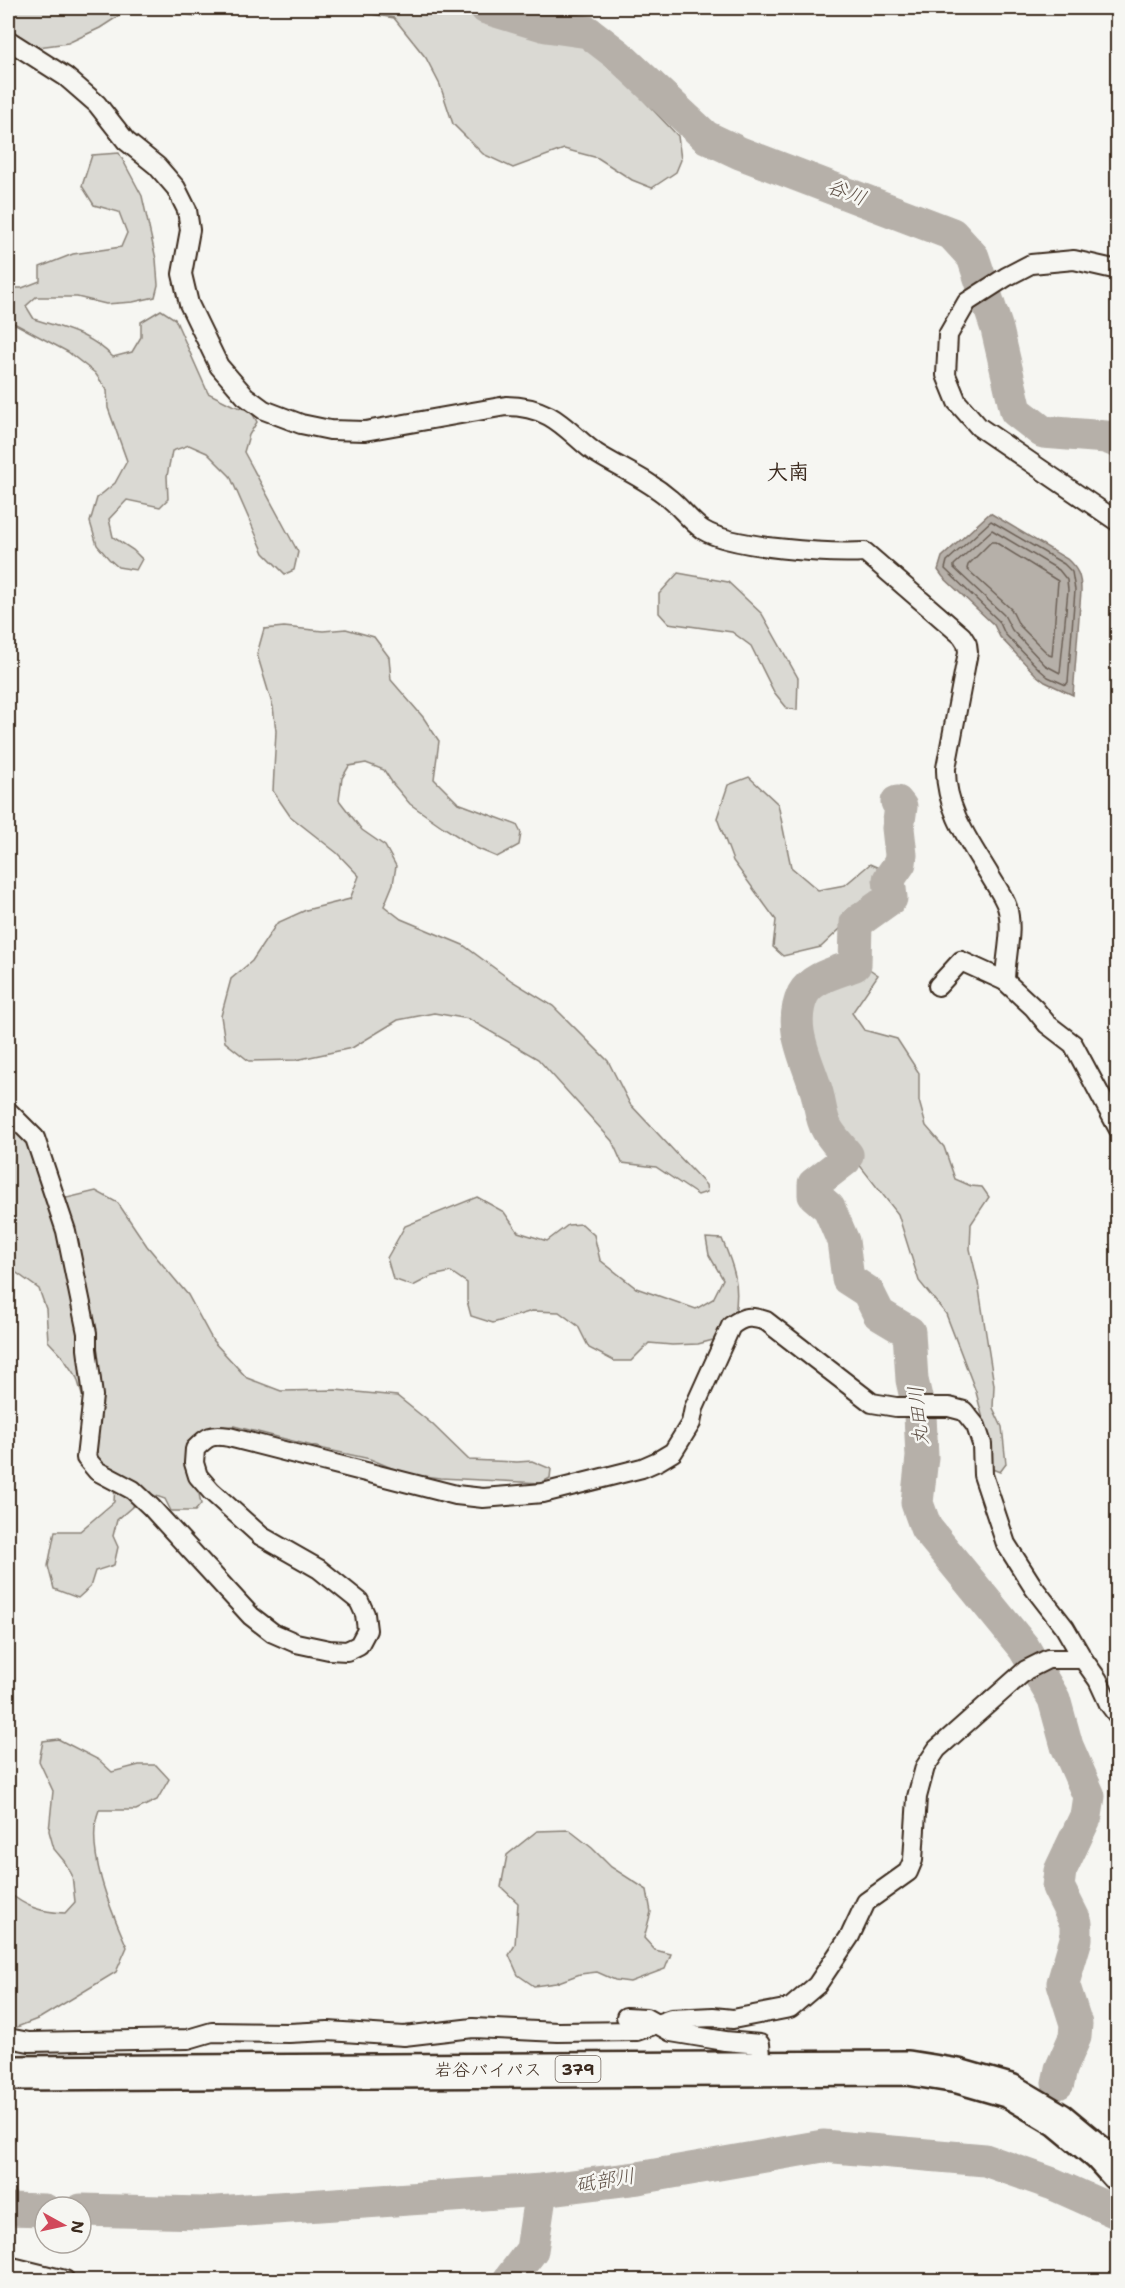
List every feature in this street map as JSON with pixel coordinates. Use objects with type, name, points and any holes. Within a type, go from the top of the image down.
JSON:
[{"type":"highway","name":"岩谷バイパス","points":[[8,2073],[908,2068],[958,2076],[1010,2091],[1059,2120],[1100,2154],[1117,2174]]},
{"type":"street","points":[[8,40],[66,76],[90,97],[126,141],[157,166],[176,188],[187,210],[190,230],[182,274],[189,304],[219,366],[245,396],[264,410],[301,424],[330,430],[365,431],[506,406],[527,408],[548,415],[598,454],[648,481],[671,499],[703,530],[726,540],[753,545],[849,553],[865,552],[962,636],[967,644],[968,652],[948,757],[946,786],[948,799],[965,834],[1007,908],[1009,926],[1005,981]]},
{"type":"street","points":[[1118,270],[1074,260],[1031,264],[1006,277],[967,302],[948,335],[946,375],[957,402],[979,427],[1118,522]]},
{"type":"street","points":[[939,986],[962,961],[1005,981],[1034,1008],[1047,1024],[1073,1044],[1118,1128]]},
{"type":"street","points":[[8,1111],[35,1138],[66,1231],[87,1333],[93,1396],[86,1458],[97,1471],[133,1490],[152,1507],[251,1616],[273,1633],[297,1643],[329,1650],[347,1651],[358,1645],[367,1630],[365,1614],[359,1601],[339,1584],[291,1552],[261,1536],[211,1491],[198,1476],[194,1463],[195,1449],[204,1439],[213,1435],[315,1458],[456,1495],[483,1498],[543,1493],[642,1468],[673,1452],[691,1424],[694,1408],[731,1326],[740,1318],[753,1316],[766,1321],[872,1403],[949,1407],[964,1411],[976,1426],[982,1444],[982,1475],[1006,1544],[1034,1588],[1065,1628],[1118,1716]]},
{"type":"street","points":[[8,2038],[29,2042],[97,2041],[188,2039],[212,2032],[328,2031],[404,2036],[473,2028],[558,2032],[637,2031],[672,2019],[713,2017],[733,2019],[790,2008],[817,1985],[850,1936],[866,1902],[908,1872],[913,1860],[917,1797],[925,1767],[937,1749],[1026,1670],[1048,1659],[1083,1659]]},
{"type":"street","points":[[626,2017],[646,2018],[672,2032],[725,2042],[760,2044],[762,2068]]},
{"type":"street","points":[[8,2266],[65,2280]]},
{"type":"shaded area","points":[[8,8],[131,8],[100,28],[68,43],[38,47],[8,34]]},
{"type":"shaded area","points":[[159,8],[205,8],[194,16]]},
{"type":"shaded area","points":[[345,8],[463,8],[542,36],[579,42],[605,60],[678,136],[681,160],[676,172],[652,188],[632,180],[598,158],[564,149],[513,168],[483,154],[453,124],[440,85],[426,58],[394,18]]},
{"type":"shaded area","points":[[119,153],[142,196],[156,259],[158,285],[155,297],[133,302],[106,304],[77,297],[36,297],[26,306],[34,319],[86,337],[113,357],[132,352],[141,337],[141,322],[161,310],[175,319],[208,393],[232,405],[251,411],[257,422],[249,435],[244,452],[298,552],[294,570],[285,574],[264,553],[230,476],[207,453],[189,445],[172,451],[167,476],[168,499],[160,507],[127,500],[109,519],[113,537],[142,559],[136,570],[118,567],[109,559],[97,545],[90,522],[97,498],[115,483],[127,461],[108,408],[107,390],[95,373],[68,352],[8,320],[8,288],[22,288],[40,281],[40,267],[73,254],[121,247],[127,233],[119,212],[94,205],[82,186],[92,155]]},
{"type":"shaded area","points":[[678,573],[728,582],[762,614],[798,678],[797,710],[787,708],[774,692],[751,646],[732,632],[668,623],[659,613],[659,594]]},
{"type":"shaded area","points":[[284,627],[323,631],[346,629],[374,637],[389,657],[391,680],[423,717],[439,741],[434,779],[458,803],[517,825],[521,833],[519,845],[497,857],[476,848],[410,804],[384,770],[366,763],[349,766],[342,778],[339,800],[362,830],[385,846],[396,866],[393,884],[384,906],[401,919],[463,945],[512,981],[553,1006],[608,1061],[630,1104],[706,1185],[707,1192],[698,1195],[656,1167],[622,1163],[612,1141],[538,1059],[469,1019],[434,1013],[398,1020],[352,1048],[296,1060],[249,1061],[225,1042],[221,1016],[231,979],[252,961],[277,923],[306,910],[350,899],[359,876],[337,853],[290,816],[273,791],[276,731],[273,707],[257,654],[264,629]]},
{"type":"shaded area","points":[[749,777],[778,804],[791,867],[818,890],[845,885],[870,864],[886,871],[878,893],[867,905],[858,907],[821,947],[783,956],[773,947],[776,920],[733,861],[717,818],[728,785]]},
{"type":"shaded area","points":[[865,966],[878,975],[852,1013],[864,1030],[897,1039],[919,1073],[919,1101],[926,1126],[944,1147],[955,1179],[971,1186],[982,1187],[989,1197],[971,1224],[970,1249],[978,1283],[994,1385],[993,1408],[1002,1427],[1006,1464],[1000,1472],[992,1469],[989,1442],[976,1392],[946,1314],[919,1281],[898,1214],[832,1130],[814,1069],[801,1042],[809,1001],[818,986],[843,973]]},
{"type":"shaded area","points":[[8,1120],[29,1142],[54,1189],[67,1198],[96,1191],[118,1203],[147,1246],[188,1295],[213,1341],[247,1378],[281,1391],[336,1390],[397,1396],[432,1424],[469,1460],[532,1461],[551,1469],[550,1478],[541,1483],[406,1474],[370,1459],[234,1426],[213,1427],[200,1434],[197,1483],[201,1504],[195,1511],[171,1511],[165,1499],[148,1493],[117,1520],[113,1536],[118,1547],[114,1565],[95,1571],[90,1587],[78,1598],[54,1589],[48,1566],[55,1531],[80,1531],[114,1502],[115,1484],[99,1462],[96,1442],[77,1378],[48,1341],[46,1309],[39,1289],[14,1271],[8,1259]]},
{"type":"shaded area","points":[[477,1197],[504,1212],[518,1232],[547,1241],[568,1225],[582,1224],[594,1235],[600,1260],[636,1288],[696,1309],[713,1299],[723,1279],[709,1255],[706,1238],[722,1239],[735,1276],[737,1294],[735,1314],[725,1322],[713,1340],[698,1344],[649,1343],[631,1361],[614,1361],[589,1348],[578,1326],[559,1312],[532,1311],[493,1323],[471,1316],[467,1301],[467,1283],[451,1272],[432,1276],[413,1286],[393,1279],[387,1258],[405,1226]]},
{"type":"shaded area","points":[[58,1739],[99,1760],[112,1772],[139,1765],[156,1765],[169,1779],[157,1800],[136,1810],[99,1810],[95,1825],[97,1861],[107,1898],[127,1947],[116,1972],[40,2018],[12,2029],[8,2027],[8,1892],[27,1905],[48,1911],[65,1913],[75,1902],[72,1875],[54,1849],[49,1831],[53,1791],[39,1761],[43,1741]]},
{"type":"shaded area","points":[[569,1830],[611,1867],[647,1890],[651,1912],[644,1938],[655,1950],[671,1954],[665,1969],[630,1982],[615,1980],[597,1972],[580,1974],[556,1983],[534,1986],[518,1975],[509,1955],[515,1945],[518,1903],[501,1887],[507,1855],[537,1831]]},
{"type":"water","points":[[990,513],[1067,559],[1078,573],[1081,591],[1073,695],[1045,682],[1036,675],[1000,637],[994,625],[938,570],[942,557]]},
{"type":"waterway","name":"谷川","points":[[486,8],[546,26],[588,32],[618,55],[706,137],[740,153],[952,234],[973,257],[997,329],[1016,411],[1043,432],[1106,437],[1118,442]]},
{"type":"waterway","name":"丸田川","points":[[897,802],[901,807],[898,828],[901,855],[900,863],[889,879],[891,898],[856,923],[855,965],[813,983],[803,994],[799,1007],[798,1032],[823,1121],[831,1136],[847,1155],[845,1160],[814,1184],[814,1195],[829,1208],[843,1241],[848,1279],[868,1292],[879,1314],[909,1332],[912,1380],[920,1415],[922,1457],[917,1503],[926,1528],[1024,1648],[1054,1699],[1067,1746],[1089,1796],[1086,1816],[1060,1871],[1058,1887],[1076,1923],[1076,1939],[1063,1983],[1076,2024],[1075,2037],[1061,2069],[1058,2083]]},
{"type":"waterway","name":"砥部川","points":[[93,2210],[202,2213],[541,2190],[638,2178],[823,2146],[985,2160],[1053,2184],[1118,2213]]},
{"type":"waterway","points":[[509,2280],[532,2250],[541,2190]]},
{"type":"waterway","name":"砥部川","points":[[8,2209],[33,2210]]},
{"type":"district","name":"大南","points":[[788,472]]}]
